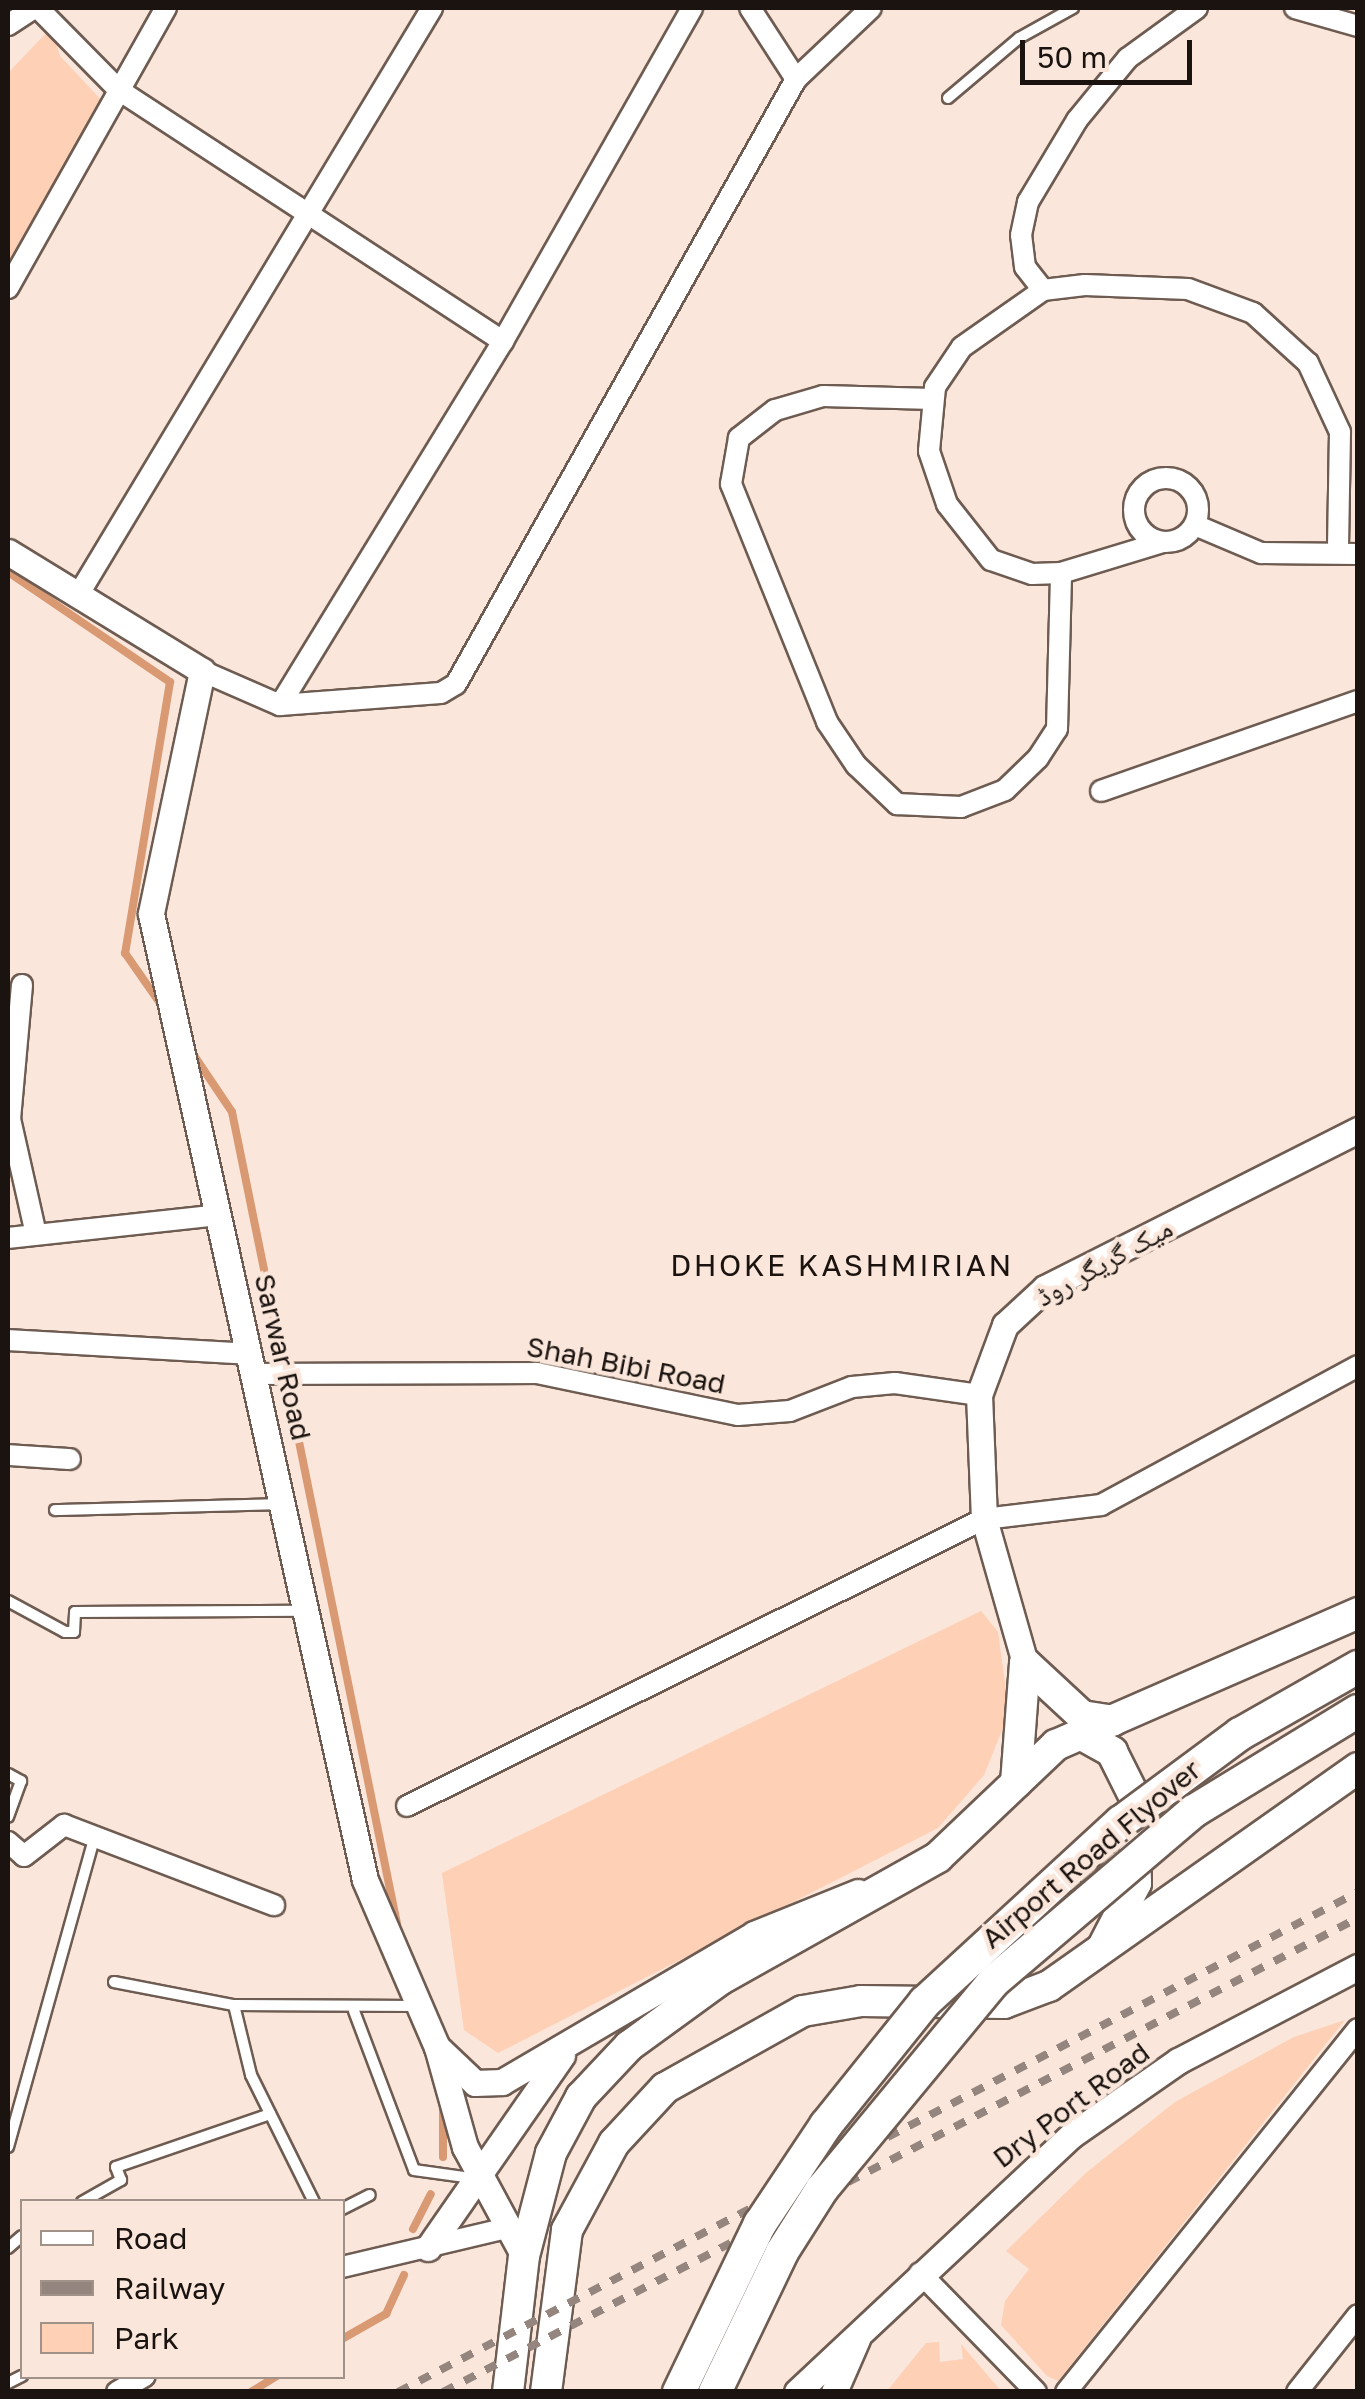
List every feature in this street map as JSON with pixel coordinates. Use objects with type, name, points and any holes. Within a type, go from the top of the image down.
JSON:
[{"type":"main road","points":[[508,2392],[524,2256],[562,2127],[622,2052],[721,1979],[908,1876],[978,1824],[1016,1783],[1080,1734],[1358,1613]]},
{"type":"main road","points":[[1025,1663],[1082,1716],[1112,1721]]},
{"type":"main road","name":"میک گریگر روڈ","points":[[1016,1783],[1025,1663]]},
{"type":"main road","name":"Airport Road Flyover","points":[[679,2392],[760,2224],[826,2125],[925,2002],[1120,1822],[1240,1734],[1358,1667]]},
{"type":"main road","name":"Airport Road Flyover","points":[[714,2392],[782,2252],[822,2189],[993,1982],[1194,1812],[1358,1711]]},
{"type":"main road","points":[[1080,1734],[1112,1752],[1128,1773],[1138,1841],[1136,1883],[1094,1961]]},
{"type":"main road","points":[[546,2392],[567,2230],[614,2143],[665,2088],[803,2011],[861,2002],[1004,2003],[1094,1961],[1238,1848],[1358,1768]]},
{"type":"main road","points":[[622,2052],[665,2088]]},
{"type":"street","points":[[8,25],[36,8],[119,90],[503,341]]},
{"type":"street","points":[[8,288],[166,8]]},
{"type":"street","points":[[76,597],[310,214],[430,8]]},
{"type":"street","points":[[280,705],[503,341],[692,8]]},
{"type":"street","points":[[750,8],[796,79]]},
{"type":"street","points":[[8,552],[76,597],[202,670],[280,705],[441,693],[456,684],[796,79],[870,8]]},
{"type":"street","points":[[1043,290],[1025,267],[1028,202],[1076,120],[1128,58],[1198,8]]},
{"type":"street","points":[[1295,8],[1358,26]]},
{"type":"street","points":[[1172,287],[1252,314],[1308,363],[1340,432],[1348,552],[1261,553],[1195,525],[1162,542],[1061,573],[1032,574],[991,560],[947,504],[929,451],[933,399],[962,347],[1043,290],[1172,287]]},
{"type":"street","points":[[933,399],[822,396],[775,410],[740,438],[731,484],[827,722],[856,765],[897,804],[961,806],[1005,790],[1038,758],[1058,729],[1061,573]]},
{"type":"street","points":[[1162,542],[1143,532],[1134,512],[1147,484],[1168,477],[1188,485],[1198,504],[1195,525]]},
{"type":"street","name":"Sarwar Road","points":[[202,670],[151,914],[286,1504],[364,1880],[438,2047],[450,2108],[478,2177],[524,2256]]},
{"type":"street","points":[[1102,791],[1358,701]]},
{"type":"street","points":[[22,985],[10,1119],[36,1234]]},
{"type":"street","name":"میک گریگر روڈ","points":[[1025,1663],[984,1519],[979,1395],[1005,1325],[1045,1288],[1358,1130]]},
{"type":"street","points":[[8,1238],[220,1215]]},
{"type":"street","name":"Shah Bibi Road","points":[[8,1340],[254,1364],[537,1372],[738,1415],[790,1410],[852,1387],[895,1382],[979,1395]]},
{"type":"street","points":[[408,1806],[984,1519],[1101,1504],[1358,1366]]},
{"type":"street","points":[[8,1455],[70,1458]]},
{"type":"street","points":[[8,1842],[24,1856],[64,1825],[274,1905]]},
{"type":"street","points":[[438,2047],[462,2074],[487,2086],[566,2050],[754,1934],[908,1876]]},
{"type":"street","name":"Dry Port Road","points":[[797,2392],[857,2339],[920,2273],[1126,2094],[1358,1967]]},
{"type":"street","points":[[1066,2392],[1358,2028]]},
{"type":"street","points":[[428,2248],[566,2050]]},
{"type":"street","points":[[345,2267],[507,2228]]},
{"type":"street","points":[[920,2273],[1036,2392]]},
{"type":"street","points":[[1297,2392],[1358,2315]]},
{"type":"street","points":[[834,2392],[857,2339]]},
{"type":"street","points":[[116,2392],[139,2379]]},
{"type":"lane","points":[[948,98],[1019,38],[1073,8]]},
{"type":"lane","points":[[55,1510],[286,1504]]},
{"type":"lane","points":[[8,1601],[65,1632],[74,1632],[75,1612],[309,1612]]},
{"type":"lane","points":[[8,1774],[21,1781],[8,1818]]},
{"type":"lane","points":[[8,2147],[94,1836]]},
{"type":"lane","points":[[114,1982],[234,2005],[354,2011],[422,2006]]},
{"type":"lane","points":[[234,2005],[270,2114],[312,2199]]},
{"type":"lane","points":[[354,2011],[414,2170],[458,2182],[478,2177]]},
{"type":"lane","points":[[87,2199],[121,2180],[116,2167],[270,2114]]},
{"type":"lane","points":[[345,2208],[370,2195]]},
{"type":"green space","points":[[51,28],[60,56],[106,105],[8,267],[8,73]]},
{"type":"green space","points":[[981,1611],[998,1632],[1009,1713],[984,1775],[938,1828],[498,2053],[464,2030],[442,1873]]},
{"type":"green space","points":[[1345,2020],[1058,2381],[1047,2376],[1001,2325],[1005,2301],[1029,2269],[1006,2251],[1087,2172],[1175,2102],[1294,2037]]},
{"type":"green space","points":[[939,2342],[940,2362],[963,2359],[961,2344],[1001,2391],[887,2391],[926,2343]]},
{"type":"waterway","points":[[8,572],[170,682],[125,953],[162,1006]]},
{"type":"waterway","points":[[191,1051],[232,1112],[397,1924]]},
{"type":"waterway","points":[[443,2105],[443,2157]]},
{"type":"waterway","points":[[413,2229],[431,2194]]},
{"type":"waterway","points":[[345,2337],[386,2314],[404,2275]]},
{"type":"waterway","points":[[251,2392],[272,2379]]},
{"type":"railway","points":[[398,2392],[1358,1892]]},
{"type":"railway","points":[[443,2392],[1358,1918]]},
{"type":"district","name":"DHOKE KASHMIRIAN","points":[[842,1265]]}]
